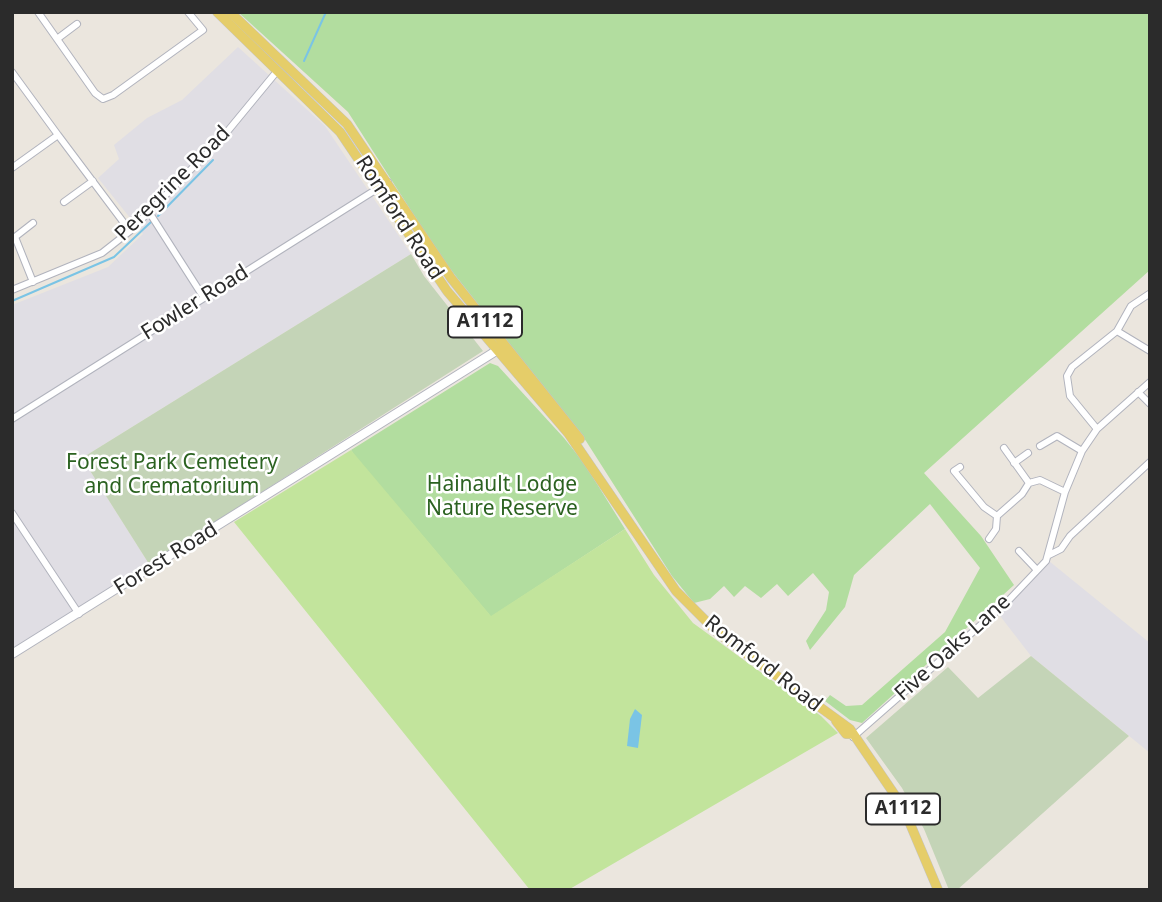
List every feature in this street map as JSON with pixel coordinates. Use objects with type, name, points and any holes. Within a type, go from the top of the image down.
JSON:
[{"type":"main road","name":"Romford Road","points":[[217,12],[340,132],[447,291],[568,433],[676,591],[719,633],[850,730],[903,807],[938,890]]},
{"type":"main road","name":"Romford Road","points":[[230,12],[329,104],[352,130],[451,278],[573,429],[640,539]]},
{"type":"street","points":[[38,12],[95,93],[103,99],[113,95],[202,30],[188,12]]},
{"type":"street","points":[[57,39],[77,24]]},
{"type":"street","name":"Peregrine Road","points":[[12,290],[102,253],[130,231],[222,138],[278,70]]},
{"type":"street","points":[[12,72],[130,231]]},
{"type":"street","points":[[12,168],[58,135]]},
{"type":"street","points":[[64,202],[93,181]]},
{"type":"street","name":"Fowler Road","points":[[12,419],[388,182]]},
{"type":"street","points":[[149,212],[204,298]]},
{"type":"street","points":[[33,223],[15,237],[33,282]]},
{"type":"street","points":[[1097,429],[1070,396],[1068,376],[1072,368],[1118,331],[1131,306],[1149,294]]},
{"type":"street","points":[[1118,331],[1150,351]]},
{"type":"street","name":"Forest Road","points":[[12,654],[496,351]]},
{"type":"street","name":"Five Oaks Lane","points":[[852,736],[1037,570],[1049,555],[1065,492],[1082,450],[1097,429],[1150,382]]},
{"type":"street","points":[[1138,392],[1150,404]]},
{"type":"street","points":[[1040,446],[1057,436],[1082,450]]},
{"type":"street","points":[[1004,448],[1029,483]]},
{"type":"street","points":[[1014,463],[1028,453]]},
{"type":"street","name":"Five Oaks Lane","points":[[1049,555],[1061,550],[1070,536],[1150,462]]},
{"type":"street","points":[[960,467],[954,471],[984,507],[998,516]]},
{"type":"street","points":[[989,539],[996,529],[998,516],[1022,495],[1029,483],[1040,480],[1065,492]]},
{"type":"street","points":[[12,513],[79,614]]},
{"type":"street","points":[[1019,551],[1037,570]]},
{"type":"shaded area","points":[[238,47],[325,126],[411,254],[82,458],[149,564],[12,649],[12,305],[108,267],[143,234],[98,178],[119,159],[114,145],[147,118],[182,100]]},
{"type":"shaded area","points":[[1049,561],[1150,643],[1150,753],[1031,656],[997,612]]},
{"type":"green space","points":[[238,12],[1150,12],[1150,270],[924,473],[981,536],[1014,585],[862,723],[850,720],[825,701],[830,695],[846,706],[862,705],[945,632],[980,568],[930,504],[854,575],[845,607],[810,650],[806,641],[826,610],[829,592],[813,573],[788,596],[777,584],[761,598],[745,586],[734,597],[724,586],[710,599],[694,603],[672,576],[586,441],[440,256],[348,112]]},
{"type":"green space","name":"Forest Park Cemetery and Crematorium","points":[[411,254],[424,276],[483,351],[149,564],[82,458]]},
{"type":"green space","name":"Hainault Lodge Nature Reserve","points":[[490,363],[498,366],[564,438],[584,463],[625,529],[491,617],[404,514],[329,469],[353,453],[351,450]]},
{"type":"green space","points":[[351,450],[491,616],[625,529],[654,575],[693,623],[821,716],[838,733],[568,890],[530,890],[234,522]]},
{"type":"green space","points":[[1031,656],[1129,736],[957,890],[949,890],[924,829],[902,788],[866,738],[948,667],[978,698]]},
{"type":"water","points":[[635,709],[642,715],[638,748],[627,746],[630,719]]},
{"type":"waterway","points":[[304,61],[326,12]]},
{"type":"waterway","points":[[158,216],[213,160]]},
{"type":"waterway","points":[[12,301],[114,257],[151,222]]}]
